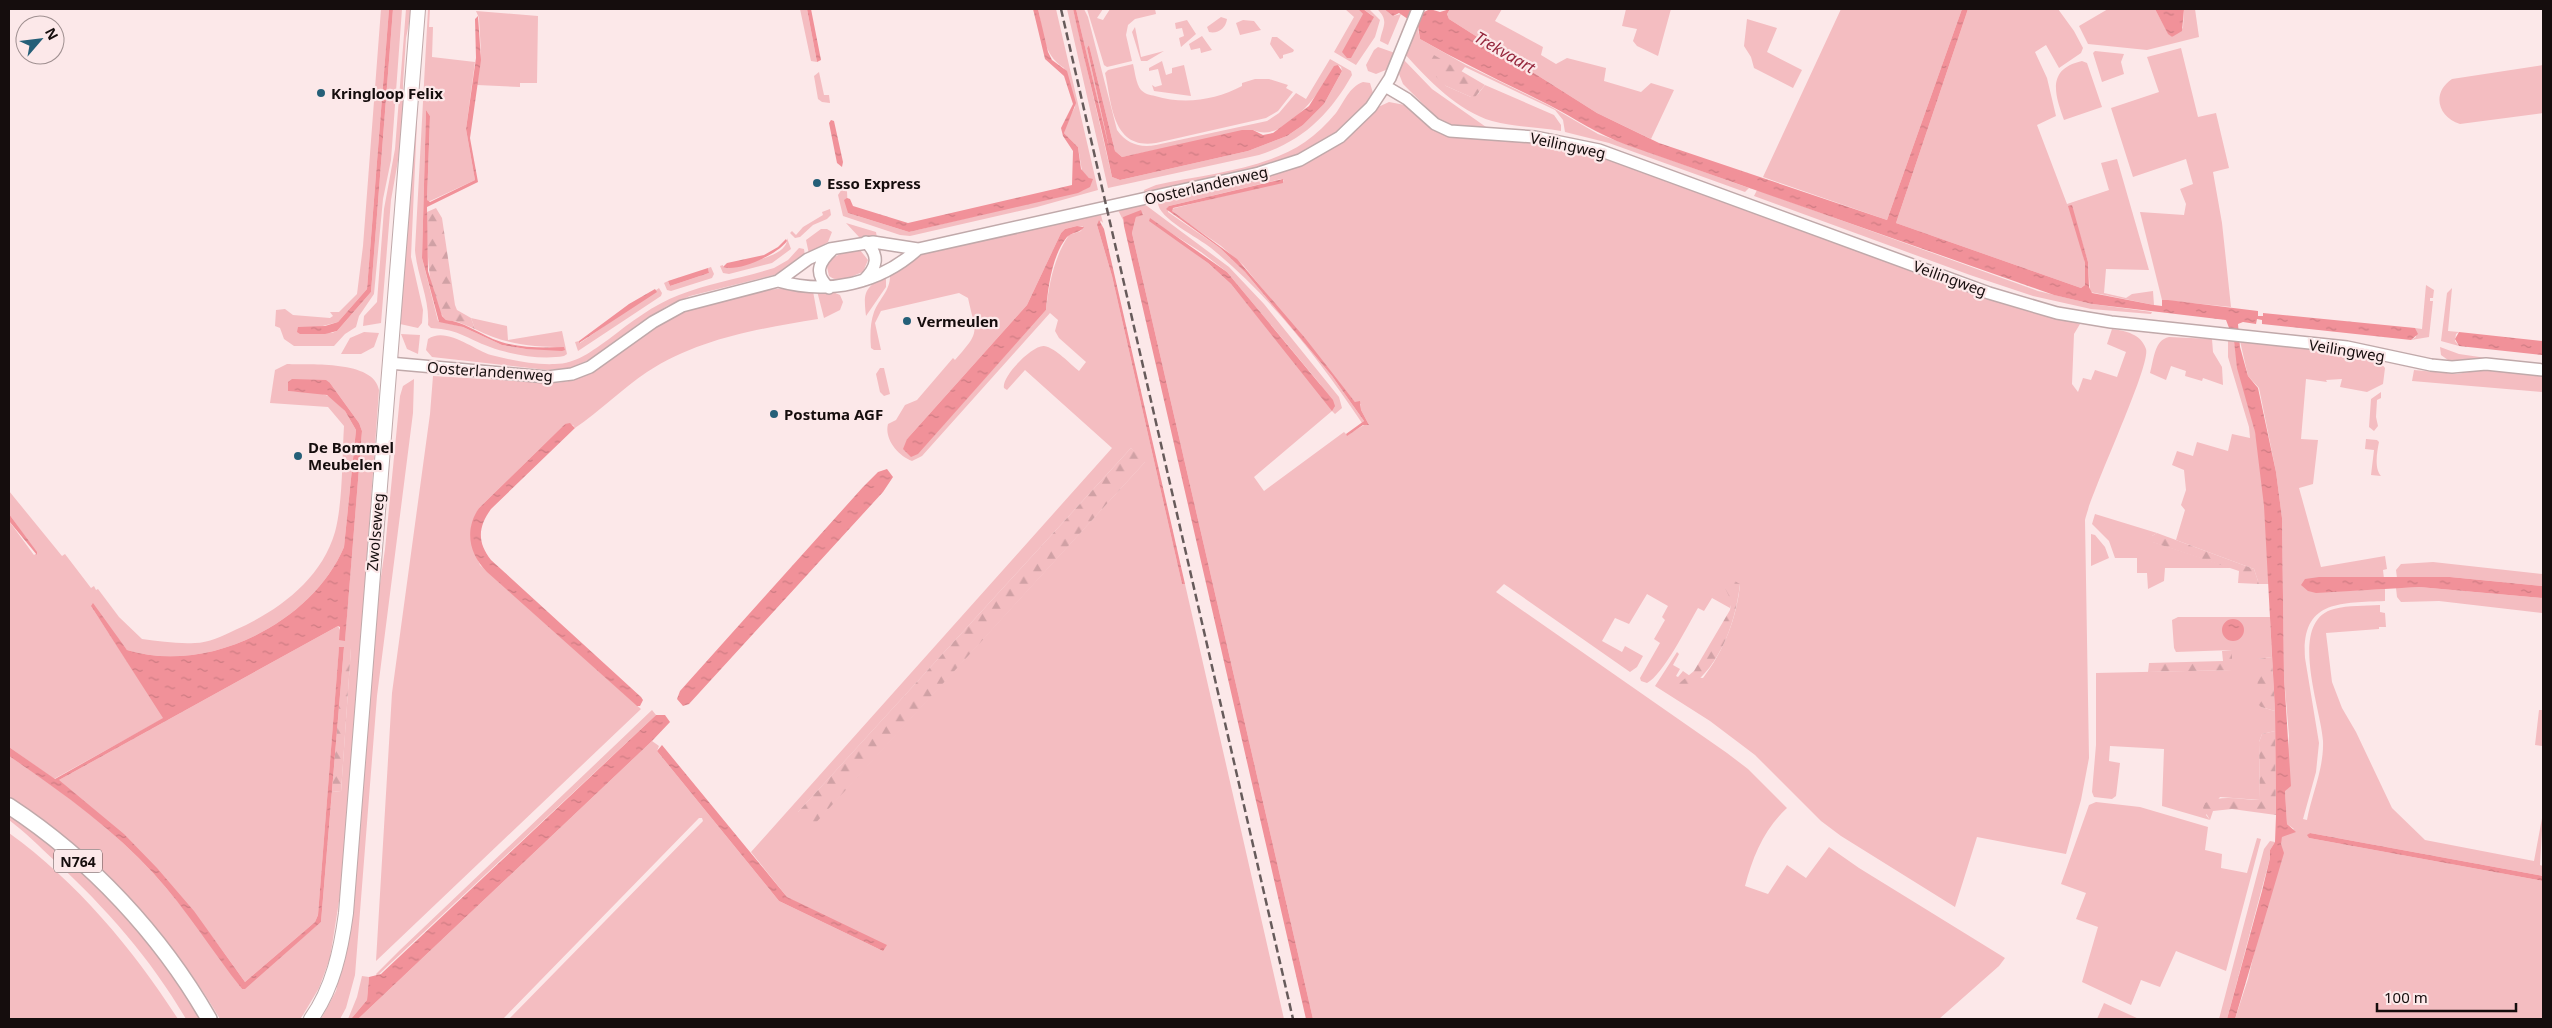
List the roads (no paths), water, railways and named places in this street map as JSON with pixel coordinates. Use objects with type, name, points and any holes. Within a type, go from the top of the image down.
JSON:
[{"type":"main road","name":"Zwolseweg","points":[[311,1019],[328,988],[340,949],[346,913],[418,9]]},
{"type":"main road","name":"N764","points":[[9,806],[65,850],[112,892],[168,956],[209,1019]]},
{"type":"street","name":"Oosterlandenweg","points":[[778,281],[808,259],[833,249],[866,242],[918,249],[1145,200],[1289,164],[1314,153],[1348,130],[1371,107],[1385,86],[1418,9]]},
{"type":"street","name":"Veilingweg","points":[[1385,86],[1407,99],[1435,124],[1447,130],[1462,133],[1536,137],[1599,150],[1927,270],[2032,306],[2111,322],[2347,347],[2431,365],[2452,367],[2486,364],[2543,370]]},
{"type":"street","points":[[862,281],[874,267],[876,261],[875,253],[866,242]]},
{"type":"street","points":[[829,288],[820,276],[819,266],[822,259],[833,249]]},
{"type":"street","name":"Oosterlandenweg","points":[[389,363],[547,377],[564,376],[594,364],[653,322],[692,302],[778,281],[829,288],[862,281],[885,272],[918,249]]},
{"type":"water","points":[[389,9],[393,9],[371,292],[337,331],[325,334],[300,334],[297,332],[298,327],[325,326],[338,322],[367,289]]},
{"type":"water","points":[[807,9],[811,9],[821,60],[817,62]]},
{"type":"water","points":[[1033,9],[1038,9],[1048,52],[1052,60],[1067,71],[1076,103],[1064,133],[1078,147],[1081,169],[1089,178],[1093,179],[1090,187],[1078,193],[909,232],[848,213],[844,200],[847,198],[850,199],[853,206],[908,223],[1072,185],[1073,151],[1063,136],[1061,128],[1073,104],[1064,76],[1045,59]]},
{"type":"water","points":[[1073,9],[1076,9],[1110,152],[1087,48],[1089,45],[1115,151],[1122,157],[1242,130],[1253,130],[1263,135],[1273,133],[1309,106],[1334,66],[1338,65],[1342,71],[1324,104],[1303,125],[1287,136],[1248,151],[1120,180],[1112,177]]},
{"type":"water","points":[[1358,9],[1363,9],[1374,17],[1351,58],[1347,58],[1342,52],[1363,14]]},
{"type":"water","points":[[1384,9],[1419,9],[1424,12],[1430,9],[1440,12],[1450,9],[1447,14],[1449,19],[1597,113],[1659,143],[1887,220],[1962,9],[1968,9],[1896,223],[2081,288],[2085,285],[2085,263],[2068,206],[2072,205],[2088,262],[2089,287],[2092,293],[2162,306],[2162,300],[2168,300],[2258,311],[2258,316],[2263,316],[2263,313],[2415,328],[2418,334],[2411,340],[2262,324],[2262,320],[2257,319],[2256,324],[2243,322],[2238,324],[2240,347],[2248,376],[2258,388],[2276,472],[2282,518],[2284,677],[2291,786],[2285,791],[2287,824],[2296,832],[2282,837],[2281,844],[2284,853],[2235,1019],[2227,1019],[2262,891],[2270,858],[2270,850],[2275,842],[2275,711],[2264,506],[2255,432],[2237,368],[2234,341],[2226,320],[2092,304],[2054,295],[1616,141],[1420,39],[1418,26],[1399,13],[1393,16]]},
{"type":"water","points":[[2155,9],[2184,9],[2182,31],[2172,37],[2168,34]]},
{"type":"water","points":[[478,16],[481,60],[470,138],[478,182],[427,207],[428,271],[442,316],[446,320],[465,325],[501,342],[528,347],[564,347],[565,350],[562,351],[526,349],[502,345],[463,327],[439,322],[422,258],[426,110],[430,116],[427,200],[430,202],[475,180],[466,129],[476,58],[475,19]]},
{"type":"water","points":[[831,120],[834,121],[843,162],[842,167],[837,163],[829,123]]},
{"type":"water","points":[[1283,179],[1283,183],[1173,208],[1172,211],[1237,259],[1305,338],[1355,402],[1360,401],[1361,410],[1369,425],[1363,425],[1347,436],[1346,434],[1364,421],[1332,376],[1245,272],[1220,248],[1166,209],[1169,206]]},
{"type":"water","points":[[1141,210],[1143,215],[1136,217],[1132,233],[1313,1019],[1306,1019],[1124,226],[1123,217]]},
{"type":"water","points":[[1150,218],[1227,272],[1333,400],[1335,406],[1332,411],[1231,284],[1208,263],[1149,221]]},
{"type":"water","points":[[1099,220],[1104,229],[1185,584],[1182,584],[1112,276],[1097,225]]},
{"type":"water","points":[[1077,226],[1084,227],[1067,237],[1054,262],[1046,310],[918,454],[911,457],[903,449],[907,439],[1027,305],[1061,233],[1065,229]]},
{"type":"water","points":[[786,239],[787,241],[775,252],[757,261],[738,267],[723,267],[727,263],[764,255],[778,247]]},
{"type":"water","points":[[708,268],[709,273],[670,286],[668,281]]},
{"type":"water","points":[[655,289],[657,292],[579,343],[579,341],[629,304]]},
{"type":"water","points":[[2459,332],[2543,341],[2543,355],[2459,346],[2455,339]]},
{"type":"water","points":[[292,379],[326,380],[359,423],[362,431],[345,641],[339,640],[340,627],[338,626],[59,780],[124,834],[157,868],[194,911],[245,982],[315,922],[318,915],[339,647],[344,647],[321,922],[245,989],[242,989],[177,902],[138,857],[85,811],[9,756],[9,747],[55,779],[163,718],[91,606],[93,603],[127,650],[158,656],[190,655],[222,648],[253,636],[282,620],[308,599],[329,574],[344,547],[356,430],[345,411],[327,395],[288,391],[288,382]]},
{"type":"water","points":[[570,423],[575,428],[491,509],[482,528],[481,541],[491,560],[641,697],[643,700],[640,706],[637,706],[487,572],[476,558],[471,542],[471,525],[479,508],[565,424]]},
{"type":"water","points":[[887,469],[893,477],[883,492],[689,704],[683,706],[677,699],[680,691],[863,487],[878,472]]},
{"type":"water","points":[[9,514],[37,552],[37,555],[9,521]]},
{"type":"water","points":[[2319,577],[2450,577],[2543,586],[2543,598],[2419,587],[2316,593],[2308,591],[2301,585],[2305,579]]},
{"type":"water","points":[[2233,619],[2243,626],[2244,630],[2237,640],[2233,641],[2223,634],[2222,630],[2229,620]]},
{"type":"water","points":[[656,715],[665,715],[670,722],[358,1019],[351,1019],[367,1000],[369,977],[381,974]]},
{"type":"water","points":[[662,745],[787,897],[887,945],[883,951],[779,901],[657,751]]},
{"type":"water","points":[[2310,833],[2543,876],[2543,881],[2309,838],[2307,835]]},
{"type":"railway","points":[[1061,9],[1293,1019]]},
{"type":"place","name":"Kringloop Felix","points":[[321,93]]},
{"type":"place","name":"Esso Express","points":[[817,183]]},
{"type":"place","name":"Vermeulen","points":[[907,321]]},
{"type":"place","name":"Postuma AGF","points":[[774,414]]},
{"type":"place","name":"De Bommel Meubelen","points":[[298,456]]},
{"type":"water label","name":"Trekvaart","points":[[1505,52]]}]
